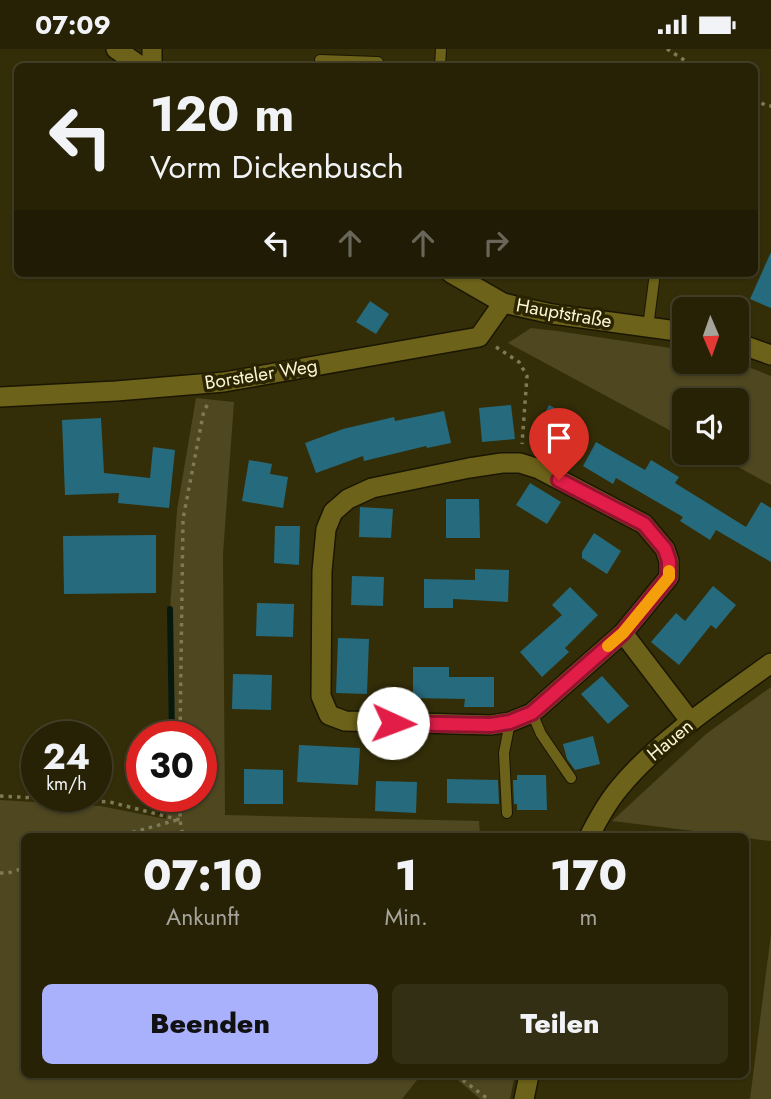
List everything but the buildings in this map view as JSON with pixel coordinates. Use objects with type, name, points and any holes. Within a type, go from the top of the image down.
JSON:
[{"type":"street","points":[[116,49],[136,63]]},
{"type":"street","name":"Hauptstraße","points":[[458,277],[503,303],[552,314],[672,330]]},
{"type":"street","points":[[480,337],[503,303]]},
{"type":"street","name":"Borsteler Weg","points":[[0,397],[224,382],[480,337]]},
{"type":"street","points":[[749,347],[771,355]]},
{"type":"street","points":[[502,463],[520,463],[539,469],[644,524],[665,549],[669,561],[669,577],[623,633],[532,713],[510,722],[491,725],[345,721],[329,715],[321,697],[322,571],[326,529],[333,512],[348,499],[372,488],[502,463]]},
{"type":"street","points":[[623,633],[691,722]]},
{"type":"street","name":"Hauen","points":[[591,833],[620,787],[642,763],[691,722],[771,663]]},
{"type":"street","points":[[524,1099],[528,1078]]},
{"type":"lane","points":[[320,60],[377,63]]},
{"type":"lane","points":[[648,327],[654,277]]},
{"type":"lane","points":[[532,713],[541,734],[571,778]]},
{"type":"lane","points":[[508,813],[504,753],[510,722]]},
{"type":"path","points":[[667,49],[689,63]]},
{"type":"path","points":[[480,337],[519,362],[527,376],[520,463]]},
{"type":"path","points":[[180,721],[183,519],[204,411],[224,382]]},
{"type":"path","points":[[0,796],[110,802],[180,820]]},
{"type":"path","points":[[180,812],[182,833]]},
{"type":"path","points":[[132,833],[180,820]]},
{"type":"path","points":[[0,873],[21,869]]},
{"type":"path","points":[[460,1078],[488,1099]]},
{"type":"shaded area","points":[[531,328],[557,331],[672,348],[672,375],[749,375],[749,367],[771,376],[771,485],[735,465],[749,465],[749,388],[672,388],[672,432],[508,343]]},
{"type":"shaded area","points":[[196,398],[234,402],[223,554],[225,815],[479,821],[480,833],[21,833],[21,1078],[419,1078],[402,1099],[0,1099],[0,800],[21,801],[21,812],[112,812],[112,808],[166,819],[167,812],[217,812],[217,721],[170,721],[170,609],[177,510]]},
{"type":"shaded area","points":[[771,687],[771,841],[749,838],[749,833],[712,833],[612,821],[706,734]]},
{"type":"shaded area","points":[[771,934],[771,1099],[750,1099]]},
{"type":"shaded area","points":[[456,1078],[514,1078],[510,1099],[480,1099]]},
{"type":"waterway","points":[[170,609],[172,721]]},
{"type":"slow traffic","points":[[608,646],[623,633],[669,577],[669,571]]},
{"type":"route","points":[[393,723],[491,725],[510,722],[532,713],[623,633],[669,577],[669,561],[665,549],[644,524],[559,480]]}]
